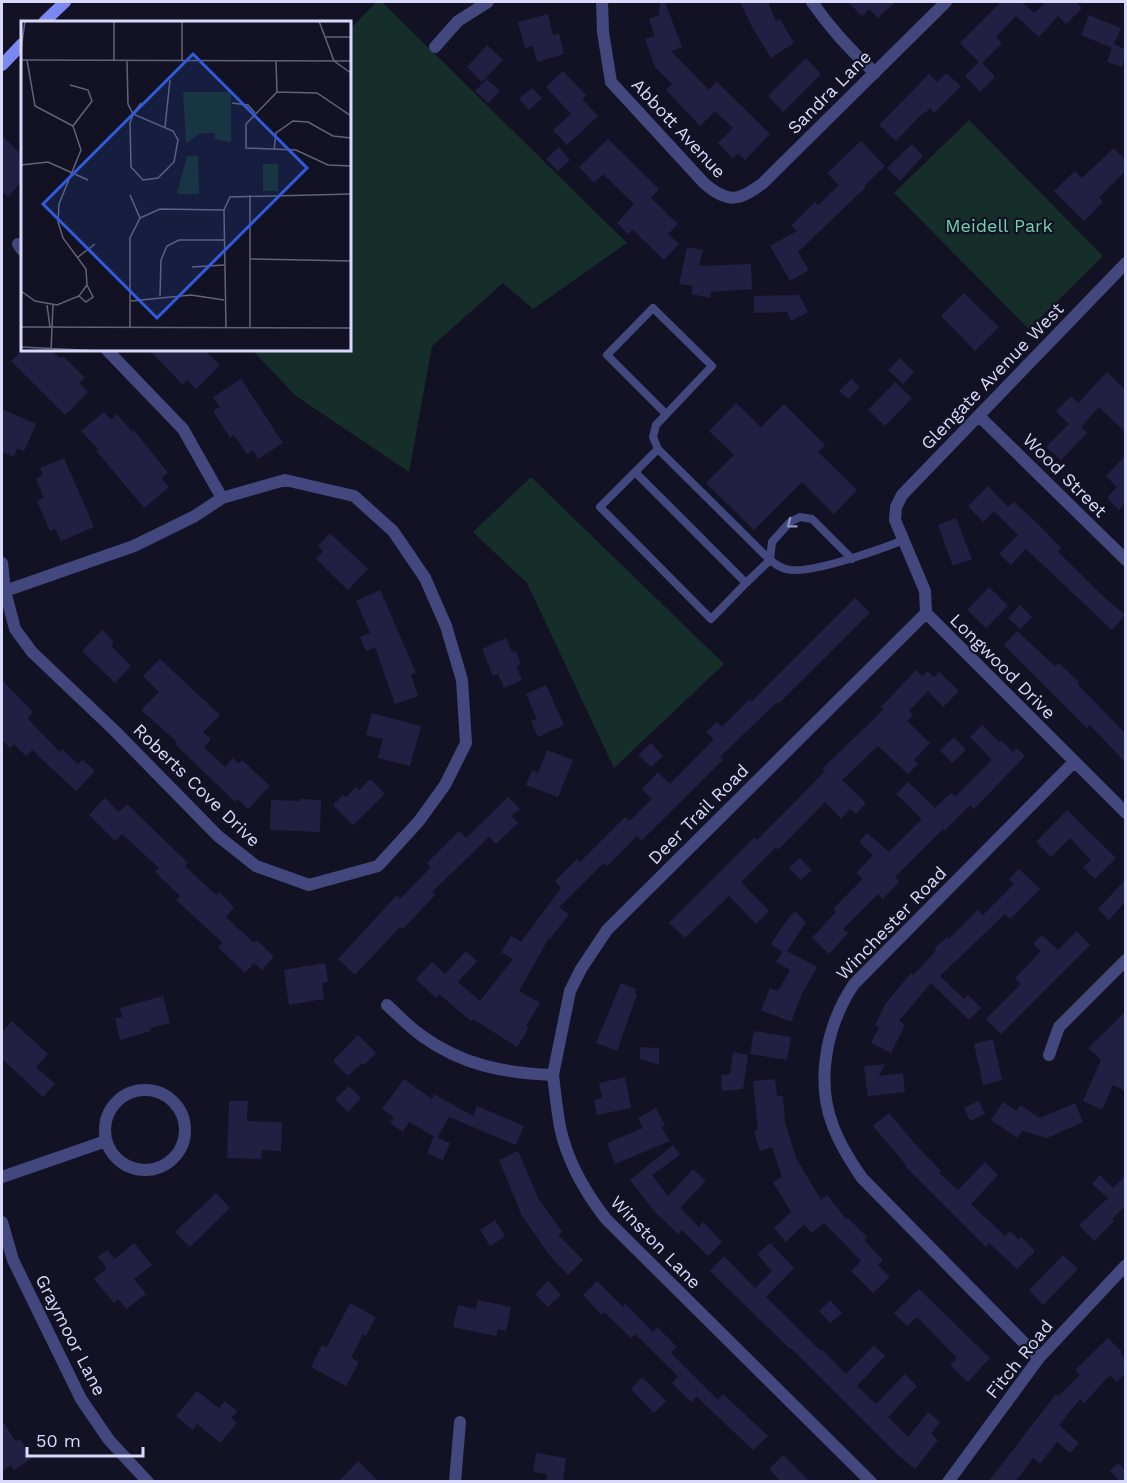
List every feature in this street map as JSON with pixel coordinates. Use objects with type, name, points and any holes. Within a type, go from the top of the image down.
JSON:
[{"type":"main road","points":[[45,21],[65,2]]},
{"type":"main road","points":[[2,65],[21,45]]},
{"type":"street","points":[[435,47],[458,21],[489,2]]},
{"type":"street","name":"Abbott Avenue","points":[[602,2],[603,32],[611,82],[704,183],[715,192],[731,199]]},
{"type":"street","points":[[812,2],[848,48],[875,73]]},
{"type":"street","name":"Sandra Lane","points":[[731,199],[748,194],[763,183],[946,2]]},
{"type":"street","name":"Glengate Avenue West","points":[[895,520],[896,507],[902,495],[1125,263]]},
{"type":"street","points":[[108,351],[183,429],[222,498]]},
{"type":"street","name":"Wood Street","points":[[979,416],[1125,560]]},
{"type":"street","name":"Roberts Cove Drive","points":[[285,480],[354,495],[393,531],[425,578],[446,626],[462,680],[466,744],[445,785],[419,820],[378,866],[309,885],[256,866],[218,836],[114,730],[32,652],[15,629],[3,591],[134,546],[195,516],[222,498],[285,480]]},
{"type":"street","name":"Longwood Drive","points":[[895,520],[925,591],[926,613],[1125,813]]},
{"type":"street","points":[[2,563],[3,591]]},
{"type":"street","name":"Deer Trail Road","points":[[553,1075],[570,991],[581,969],[607,930],[926,613]]},
{"type":"street","name":"Winchester Road","points":[[1039,1358],[862,1179],[833,1126],[826,1092],[825,1073],[832,1029],[839,1009],[854,984],[1074,762]]},
{"type":"street","points":[[1049,1055],[1059,1027],[1125,960]]},
{"type":"street","points":[[387,1005],[422,1036],[466,1060],[485,1067],[518,1074],[553,1075]]},
{"type":"street","name":"Winston Lane","points":[[553,1075],[560,1129],[575,1170],[586,1191],[606,1219],[871,1482]]},
{"type":"street","points":[[141,1090],[154,1091],[167,1096],[184,1118],[186,1131],[177,1155],[168,1164],[156,1169],[143,1171],[120,1162],[111,1152],[106,1141],[105,1127],[108,1113],[116,1102],[127,1094],[141,1090]]},
{"type":"street","points":[[2,1177],[106,1141]]},
{"type":"street","name":"Graymoor Lane","points":[[2,1222],[13,1260],[81,1399],[109,1440],[148,1482]]},
{"type":"street","name":"Fitch Road","points":[[948,1482],[1039,1358],[1125,1265]]},
{"type":"street","points":[[455,1482],[460,1422]]},
{"type":"lane","points":[[666,414],[607,355],[653,308],[712,366],[666,414],[656,424],[653,437],[658,449],[770,560],[786,569],[798,571],[852,559],[904,540]]},
{"type":"lane","points":[[658,449],[600,507],[711,619],[770,560],[772,542],[790,522],[800,518],[812,519],[852,559]]},
{"type":"lane","points":[[635,472],[746,584]]},
{"type":"green space","points":[[377,2],[382,2],[627,243],[533,309],[503,283],[432,346],[409,472],[296,396],[253,351],[351,351],[351,28]]},
{"type":"green space","name":"Meidell Park","points":[[969,120],[1103,256],[1029,329],[894,193]]},
{"type":"green space","points":[[531,477],[724,664],[614,768],[527,583],[473,532]]},
{"type":"building","points":[[660,2],[665,2],[682,47],[671,51],[709,90],[717,82],[770,134],[745,160],[738,153],[733,158],[718,143],[733,128],[715,111],[700,126],[666,90],[672,84],[655,67],[645,39],[655,36],[649,19],[659,15]]},
{"type":"building","points":[[740,2],[768,2],[776,21],[780,19],[794,43],[771,58]]},
{"type":"building","points":[[848,2],[895,2],[878,18],[869,9],[862,16]]},
{"type":"building","points":[[1001,2],[1022,2],[1034,13],[1046,2],[1076,2],[1082,8],[1066,24],[1058,16],[1039,37],[1016,16],[996,37],[1002,43],[982,63],[995,77],[980,92],[965,76],[979,62],[960,43]]},
{"type":"building","points":[[548,14],[553,35],[559,34],[564,54],[537,62],[533,46],[525,48],[518,22]]},
{"type":"building","points":[[1089,15],[1121,28],[1114,44],[1125,49],[1122,67],[1107,62],[1112,48],[1081,35]]},
{"type":"building","points":[[487,45],[503,60],[482,82],[467,67]]},
{"type":"building","points":[[806,58],[821,74],[783,112],[768,96]]},
{"type":"building","points":[[563,71],[586,95],[582,99],[598,116],[567,145],[553,130],[571,114],[546,87]]},
{"type":"building","points":[[946,73],[961,86],[934,113],[930,108],[924,112],[896,141],[879,125],[929,74],[937,82]]},
{"type":"building","points":[[487,79],[500,91],[488,103],[475,91]]},
{"type":"building","points":[[532,88],[542,98],[529,110],[519,99]]},
{"type":"building","points":[[2,135],[21,155],[21,182],[8,197],[2,191]]},
{"type":"building","points":[[608,139],[659,189],[651,198],[678,224],[668,234],[679,244],[664,260],[633,230],[628,234],[617,223],[634,204],[603,174],[594,183],[579,167]]},
{"type":"building","points":[[861,141],[885,166],[798,252],[809,270],[790,281],[770,246],[797,231],[791,226],[815,202],[818,205],[839,185],[827,173]]},
{"type":"building","points":[[912,144],[923,156],[900,181],[887,168]]},
{"type":"building","points":[[559,147],[570,160],[558,171],[546,159]]},
{"type":"building","points":[[1114,148],[1125,160],[1125,172],[1099,197],[1103,202],[1084,221],[1054,191],[1075,171],[1082,178]]},
{"type":"building","points":[[687,247],[703,250],[699,266],[751,264],[752,289],[711,292],[710,298],[691,294],[693,286],[679,284]]},
{"type":"building","points":[[964,293],[999,327],[975,351],[941,316]]},
{"type":"building","points":[[799,295],[808,312],[791,321],[787,312],[754,313],[754,296]]},
{"type":"building","points":[[22,351],[52,351],[60,358],[63,356],[85,378],[79,383],[88,392],[65,415],[11,361]]},
{"type":"building","points":[[150,351],[205,351],[220,365],[196,389],[187,380],[183,385]]},
{"type":"building","points":[[900,358],[914,372],[903,384],[888,370]]},
{"type":"building","points":[[1107,372],[1125,390],[1125,432],[1099,407],[1081,427],[1087,433],[1061,460],[1046,447],[1069,424],[1056,411],[1071,396],[1078,403]]},
{"type":"building","points":[[241,379],[283,443],[258,459],[253,450],[247,454],[234,435],[230,438],[213,411],[220,407],[213,397]]},
{"type":"building","points":[[851,379],[860,387],[848,399],[839,391]]},
{"type":"building","points":[[895,382],[912,398],[885,426],[868,410]]},
{"type":"building","points":[[736,403],[761,427],[784,404],[825,445],[818,452],[857,490],[834,514],[802,482],[754,530],[706,483],[734,455],[709,431]]},
{"type":"building","points":[[2,409],[36,424],[24,451],[17,448],[14,457],[2,452]]},
{"type":"building","points":[[104,412],[111,420],[117,414],[132,432],[134,430],[168,473],[161,478],[169,487],[144,508],[95,449],[100,451],[81,431]]},
{"type":"building","points":[[1125,456],[1125,503],[1119,510],[1107,498],[1117,487],[1106,476]]},
{"type":"building","points":[[64,458],[94,527],[61,541],[55,529],[50,531],[37,501],[44,498],[36,479],[43,475],[40,468]]},
{"type":"building","points":[[988,486],[1008,507],[1014,502],[1039,525],[1061,548],[1058,552],[1125,615],[1112,630],[1026,549],[1011,565],[999,554],[1018,535],[994,511],[983,522],[968,506]]},
{"type":"building","points":[[956,518],[972,559],[953,566],[938,525]]},
{"type":"building","points":[[330,533],[368,569],[348,590],[316,559],[323,551],[318,546]]},
{"type":"building","points":[[989,587],[1008,606],[986,628],[967,610]]},
{"type":"building","points":[[380,590],[416,673],[411,675],[418,696],[395,704],[375,647],[366,651],[360,637],[370,633],[356,601]]},
{"type":"building","points":[[855,598],[870,613],[778,704],[777,702],[720,757],[723,760],[641,841],[637,836],[607,866],[604,863],[559,907],[569,914],[549,938],[519,991],[540,1003],[526,1026],[529,1028],[517,1047],[473,1019],[471,1021],[439,994],[436,998],[416,979],[432,962],[445,974],[466,951],[477,961],[458,982],[480,1001],[513,959],[501,952],[511,936],[521,942],[561,888],[555,881],[577,859],[580,862],[625,817],[629,821],[652,799],[642,789],[658,772],[670,784],[714,739],[706,732],[717,722],[722,727],[749,700],[751,702]]},
{"type":"building","points":[[1020,605],[1032,617],[1020,629],[1008,618]]},
{"type":"building","points":[[102,630],[114,642],[111,646],[131,666],[115,683],[82,651]]},
{"type":"building","points":[[1017,631],[1055,666],[1059,663],[1125,733],[1125,762],[1090,725],[1087,728],[1004,645]]},
{"type":"building","points":[[506,638],[512,652],[516,651],[521,664],[516,666],[522,680],[504,688],[498,674],[493,676],[482,649]]},
{"type":"building","points":[[160,659],[220,715],[203,732],[211,739],[204,747],[225,767],[233,758],[239,764],[242,760],[270,786],[248,809],[238,799],[235,802],[175,744],[177,742],[141,710],[159,692],[143,676]]},
{"type":"building","points":[[916,670],[922,676],[928,671],[934,677],[939,672],[959,691],[943,707],[928,691],[909,711],[913,715],[907,721],[930,743],[914,760],[918,764],[908,774],[878,746],[842,780],[866,803],[856,814],[850,809],[841,819],[825,802],[778,850],[776,847],[741,882],[769,911],[756,924],[729,896],[685,938],[669,923],[754,838],[757,840],[791,806],[825,771],[822,769],[884,709],[881,707]]},
{"type":"building","points":[[2,680],[33,712],[27,718],[60,752],[62,749],[78,764],[83,760],[95,771],[76,791],[32,750],[26,756],[14,744],[10,748],[2,740]]},
{"type":"building","points":[[546,685],[564,725],[538,737],[531,721],[537,719],[526,694]]},
{"type":"building","points":[[372,713],[421,726],[410,766],[378,758],[383,739],[366,735]]},
{"type":"building","points":[[982,725],[999,742],[1001,740],[1013,752],[1017,748],[1025,756],[974,809],[970,805],[895,877],[899,882],[883,899],[878,894],[843,929],[848,933],[829,954],[812,938],[836,912],[833,909],[863,879],[856,873],[873,855],[859,842],[867,833],[889,852],[922,819],[896,794],[908,782],[935,808],[951,793],[955,797],[992,760],[970,737]]},
{"type":"building","points":[[954,737],[966,750],[952,763],[940,750]]},
{"type":"building","points":[[651,743],[663,756],[651,767],[638,755]]},
{"type":"building","points":[[547,750],[573,760],[558,797],[526,785],[532,770],[538,773]]},
{"type":"building","points":[[370,779],[385,794],[353,825],[333,805],[356,787],[359,790]]},
{"type":"building","points":[[508,797],[520,809],[512,816],[518,823],[496,844],[489,837],[432,892],[435,895],[403,929],[400,927],[355,975],[338,959],[397,895],[400,899],[431,867],[427,863],[459,831],[466,838]]},
{"type":"building","points":[[105,798],[119,812],[127,804],[188,863],[185,866],[216,895],[219,892],[234,907],[226,917],[254,943],[257,940],[274,957],[262,970],[254,963],[245,973],[218,947],[223,943],[176,900],[180,896],[155,872],[159,868],[122,834],[115,841],[89,815]]},
{"type":"building","points":[[300,799],[321,800],[320,832],[270,830],[271,800],[300,801]]},
{"type":"building","points":[[1067,810],[1116,858],[1095,879],[1083,867],[1091,860],[1070,838],[1051,857],[1036,842]]},
{"type":"building","points":[[800,858],[812,870],[801,880],[789,868]]},
{"type":"building","points":[[1019,869],[1040,889],[1010,919],[1005,914],[940,976],[964,999],[968,995],[981,1008],[969,1020],[931,983],[899,1021],[905,1025],[891,1053],[871,1043],[879,1027],[875,1025],[886,1003],[911,973],[913,975],[936,951],[934,949],[947,937],[949,939],[978,910],[983,915],[1014,884],[1009,879]]},
{"type":"building","points":[[1125,880],[1125,902],[1109,920],[1098,909]]},
{"type":"building","points":[[795,911],[806,922],[787,951],[817,967],[802,994],[791,1022],[761,1010],[770,988],[778,991],[790,970],[776,962],[782,952],[771,944]]},
{"type":"building","points":[[1077,931],[1090,945],[1001,1034],[986,1019],[1021,984],[1015,978],[1041,951],[1033,944],[1042,935],[1058,950]]},
{"type":"building","points":[[325,963],[328,982],[322,983],[324,999],[289,1005],[284,970]]},
{"type":"building","points":[[621,983],[636,989],[637,994],[617,1051],[596,1043]]},
{"type":"building","points":[[163,996],[170,1023],[120,1040],[115,1018],[122,1017],[120,1008]]},
{"type":"building","points":[[1125,1012],[1125,1091],[1113,1085],[1102,1110],[1083,1101],[1101,1060],[1088,1048]]},
{"type":"building","points":[[12,1021],[48,1054],[36,1067],[55,1084],[43,1097],[2,1059],[2,1032]]},
{"type":"building","points":[[754,1031],[791,1037],[787,1060],[750,1054]]},
{"type":"building","points":[[358,1035],[376,1053],[348,1076],[333,1061]]},
{"type":"building","points":[[993,1039],[1002,1080],[983,1085],[974,1044]]},
{"type":"building","points":[[640,1047],[659,1048],[659,1065],[640,1059]]},
{"type":"building","points":[[733,1052],[748,1055],[743,1089],[722,1091],[721,1075],[730,1074]]},
{"type":"building","points":[[885,1064],[879,1076],[903,1073],[905,1092],[869,1096],[868,1098],[864,1066]]},
{"type":"building","points":[[625,1077],[631,1108],[597,1115],[594,1100],[602,1098],[599,1083]]},
{"type":"building","points":[[404,1079],[432,1099],[434,1094],[473,1116],[477,1106],[524,1126],[516,1145],[449,1117],[437,1138],[450,1143],[443,1160],[427,1153],[434,1136],[409,1122],[403,1132],[390,1123],[394,1117],[382,1109]]},
{"type":"building","points":[[775,1079],[777,1096],[783,1096],[785,1122],[796,1158],[821,1200],[827,1195],[846,1219],[848,1218],[867,1237],[864,1240],[883,1260],[878,1265],[890,1277],[873,1293],[851,1271],[861,1261],[824,1223],[811,1233],[804,1224],[786,1242],[774,1228],[791,1212],[773,1182],[782,1177],[772,1147],[760,1151],[754,1131],[758,1130],[753,1081]]},
{"type":"building","points":[[349,1086],[361,1098],[348,1112],[335,1099]]},
{"type":"building","points":[[229,1101],[248,1101],[247,1121],[282,1122],[281,1151],[262,1150],[261,1159],[227,1158]]},
{"type":"building","points":[[979,1101],[985,1114],[970,1121],[964,1108]]},
{"type":"building","points":[[1003,1102],[1017,1111],[1020,1105],[1040,1118],[1075,1103],[1083,1122],[1047,1138],[1022,1131],[1017,1138],[991,1120]]},
{"type":"building","points":[[656,1108],[665,1125],[661,1127],[670,1141],[615,1164],[607,1143],[643,1128],[638,1118]]},
{"type":"building","points":[[889,1113],[941,1171],[939,1173],[958,1190],[985,1162],[998,1175],[971,1204],[1005,1236],[1010,1231],[1018,1239],[1021,1237],[1035,1251],[1017,1269],[989,1243],[986,1247],[906,1167],[873,1126]]},
{"type":"building","points":[[673,1145],[680,1155],[652,1175],[668,1196],[693,1169],[706,1181],[680,1208],[699,1227],[703,1222],[722,1242],[708,1256],[682,1230],[678,1234],[654,1211],[630,1180]]},
{"type":"building","points":[[518,1151],[538,1198],[562,1232],[558,1235],[583,1260],[568,1275],[550,1256],[522,1216],[499,1160]]},
{"type":"building","points":[[1100,1175],[1113,1188],[1125,1176],[1125,1206],[1094,1241],[1079,1225],[1108,1198],[1092,1184]]},
{"type":"building","points":[[216,1193],[230,1208],[190,1247],[175,1232]]},
{"type":"building","points":[[495,1220],[505,1236],[490,1246],[480,1230]]},
{"type":"building","points":[[134,1243],[152,1265],[134,1279],[146,1294],[126,1309],[118,1299],[114,1303],[94,1279],[107,1268],[98,1257],[107,1250],[115,1259]]},
{"type":"building","points":[[770,1243],[794,1268],[766,1297],[821,1351],[846,1374],[874,1345],[885,1356],[857,1386],[876,1404],[905,1374],[917,1386],[888,1417],[908,1437],[928,1412],[940,1422],[931,1434],[938,1440],[915,1469],[710,1271],[724,1256],[755,1288],[772,1271],[757,1254]]},
{"type":"building","points":[[1063,1255],[1078,1269],[1043,1305],[1029,1290]]},
{"type":"building","points":[[548,1281],[561,1295],[548,1307],[535,1294]]},
{"type":"building","points":[[597,1281],[623,1307],[625,1304],[653,1332],[657,1327],[677,1347],[671,1353],[718,1400],[723,1394],[768,1436],[753,1450],[697,1397],[691,1402],[672,1383],[678,1376],[635,1334],[631,1338],[604,1312],[602,1315],[583,1295]]},
{"type":"building","points":[[919,1289],[990,1358],[968,1382],[950,1365],[957,1358],[917,1317],[907,1326],[894,1313]]},
{"type":"building","points":[[478,1300],[511,1307],[506,1331],[498,1329],[496,1336],[453,1327],[458,1305],[476,1309]]},
{"type":"building","points":[[830,1300],[842,1313],[830,1323],[819,1311]]},
{"type":"building","points":[[350,1303],[376,1317],[366,1336],[363,1334],[351,1358],[359,1362],[346,1386],[311,1367],[322,1345],[327,1347]]},
{"type":"building","points":[[1108,1338],[1122,1352],[1120,1354],[1125,1360],[1125,1373],[1117,1382],[1110,1375],[1084,1403],[1080,1399],[1059,1425],[1079,1443],[1070,1453],[1057,1442],[1040,1464],[1033,1458],[1015,1482],[988,1482],[1056,1394],[1058,1396],[1080,1375],[1075,1370]]},
{"type":"building","points":[[642,1377],[666,1401],[654,1413],[631,1389]]},
{"type":"building","points":[[197,1391],[219,1408],[225,1401],[237,1411],[231,1418],[237,1423],[220,1443],[197,1424],[193,1430],[176,1416]]},
{"type":"building","points":[[2,1420],[16,1442],[20,1439],[32,1458],[14,1470],[11,1465],[2,1471]]},
{"type":"building","points":[[536,1453],[566,1458],[563,1482],[546,1482],[547,1474],[533,1472]]},
{"type":"building","points":[[783,1455],[810,1482],[781,1482],[769,1469]]},
{"type":"building","points":[[358,1461],[379,1482],[338,1482]]},
{"type":"building","points":[[1118,1463],[1125,1470],[1125,1482],[1120,1482],[1110,1471]]}]
